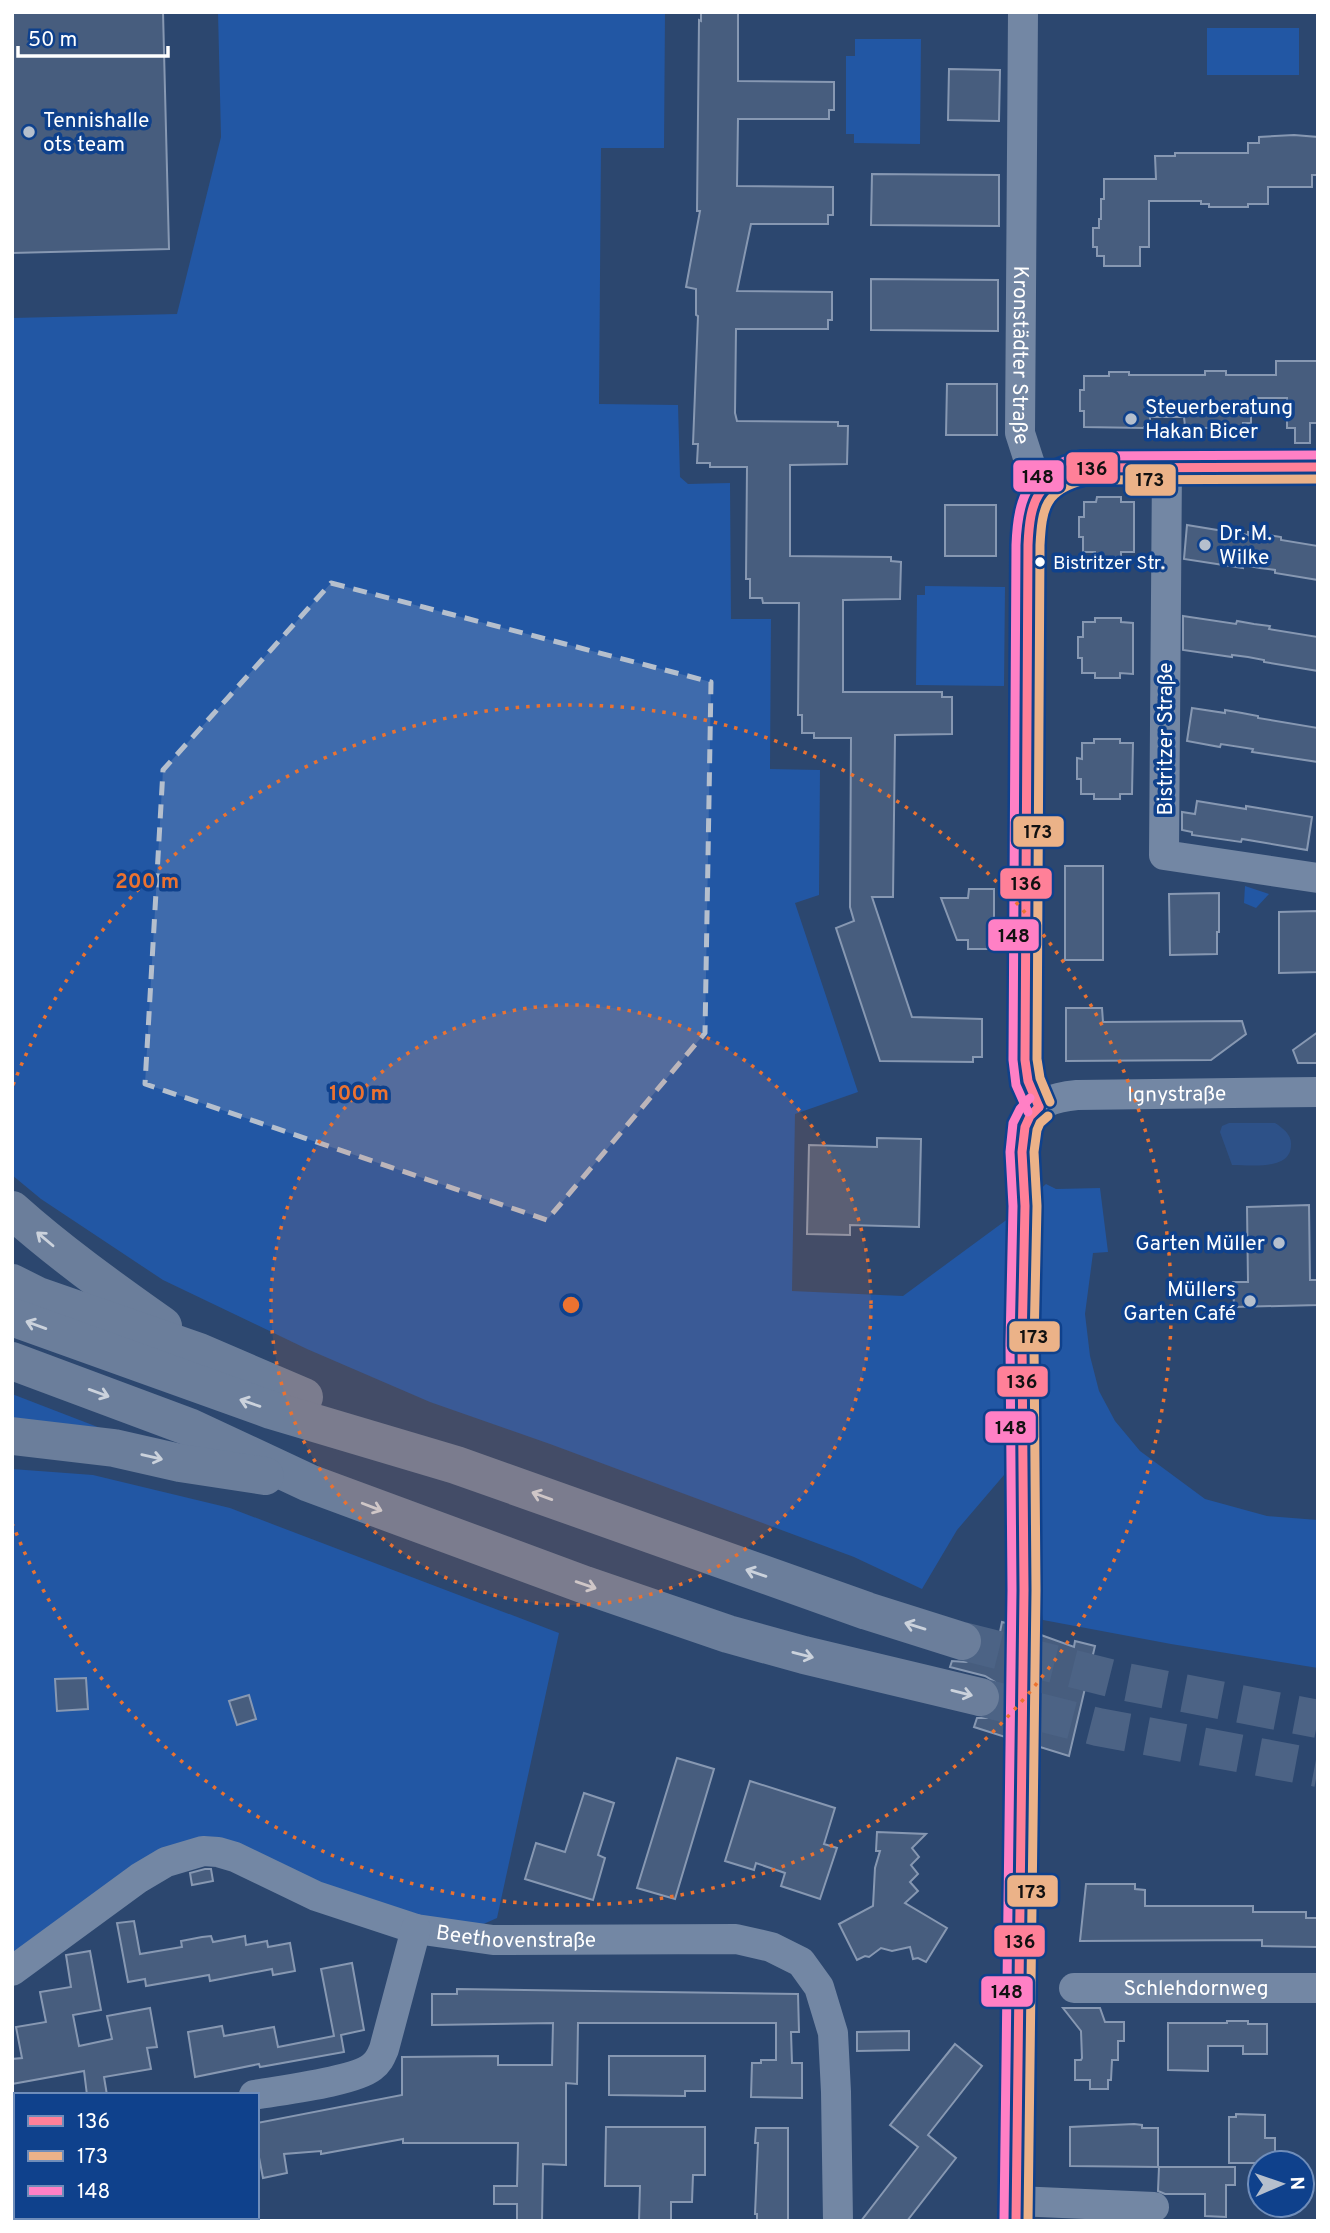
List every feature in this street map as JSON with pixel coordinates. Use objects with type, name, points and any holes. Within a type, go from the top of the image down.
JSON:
[{"type":"highway","points":[[12,1209],[43,1238],[90,1275],[199,1352]]},
{"type":"highway","points":[[12,1283],[38,1296],[199,1352],[456,1465]]},
{"type":"highway","points":[[12,1317],[271,1410],[456,1465],[867,1611],[962,1641]]},
{"type":"highway","points":[[12,1361],[189,1427],[309,1483],[728,1634],[980,1697]]},
{"type":"highway","points":[[12,1436],[114,1448],[180,1463],[309,1483]]},
{"type":"street","name":"Kronstädter Straße","points":[[1023,12],[1020,433],[1030,464],[1043,485]]},
{"type":"street","name":"Bistritzer Straße","points":[[1167,467],[1164,855],[1318,878]]},
{"type":"street","points":[[1154,2207],[1016,2211],[1024,1590],[1025,1206],[1022,1152],[1025,1127],[1039,1107],[1028,1081],[1024,1060],[1029,524],[1034,501],[1043,485],[1059,474],[1083,468],[1318,467]]},
{"type":"street","name":"Ignystraße","points":[[1039,1107],[1049,1099],[1077,1095],[1318,1092]]},
{"type":"street","name":"Beethovenstraße","points":[[12,1970],[139,1878],[166,1862],[203,1851],[234,1857],[316,1896],[416,1929],[493,1940],[736,1939],[771,1947],[801,1962],[819,1987],[833,2033],[838,2221]]},
{"type":"street","points":[[259,2094],[340,2079],[371,2069],[379,2061],[416,1929]]},
{"type":"street","name":"Schlehdornweg","points":[[1074,1988],[1318,1988]]},
{"type":"highlighted area","points":[[331,583],[711,682],[705,1033],[547,1220],[145,1084],[163,770]]},
{"type":"shaded area","points":[[218,12],[665,12],[664,148],[601,148],[599,404],[678,405],[680,477],[688,484],[730,483],[731,619],[771,619],[770,769],[820,770],[819,895],[795,903],[858,1092],[795,1114],[792,1291],[903,1296],[1005,1221],[1046,1184],[1056,1189],[1100,1188],[1108,1252],[1093,1253],[1085,1314],[1090,1356],[1099,1391],[1115,1421],[1140,1451],[1205,1499],[1267,1516],[1318,1520],[1318,1668],[1043,1620],[1014,1443],[1004,1475],[957,1530],[922,1589],[854,1557],[430,1402],[307,1349],[163,1280],[41,1199],[12,1175],[12,318],[177,314],[221,137]]},
{"type":"shaded area","points":[[1207,28],[1299,28],[1299,75],[1207,75]]},
{"type":"shaded area","points":[[855,39],[921,39],[920,144],[854,143],[854,134],[846,134],[846,56],[855,56]]},
{"type":"shaded area","points":[[925,586],[1005,587],[1004,686],[916,685],[917,595],[925,595]]},
{"type":"shaded area","points":[[1245,886],[1269,894],[1256,908],[1244,903]]},
{"type":"shaded area","points":[[1229,1123],[1275,1123],[1290,1138],[1289,1153],[1277,1163],[1268,1165],[1232,1165],[1220,1132],[1222,1126]]},
{"type":"shaded area","points":[[12,1394],[108,1431],[12,1424]]},
{"type":"shaded area","points":[[12,1469],[93,1475],[230,1508],[559,1633],[497,1918],[479,1926],[374,1907],[222,1843],[12,1955]]},
{"type":"building","points":[[12,12],[163,12],[169,249],[12,253]]},
{"type":"building","points":[[701,12],[738,12],[738,81],[834,82],[834,110],[829,110],[829,119],[738,119],[737,186],[833,187],[833,215],[828,215],[828,224],[751,224],[737,291],[832,292],[832,320],[828,320],[828,329],[736,329],[735,413],[737,421],[838,422],[838,426],[848,426],[847,464],[790,465],[790,556],[891,557],[891,561],[901,562],[900,599],[843,600],[843,692],[942,692],[942,697],[952,697],[952,734],[895,735],[893,897],[872,897],[912,1017],[982,1019],[982,1057],[973,1057],[973,1062],[880,1061],[836,928],[854,921],[850,907],[851,738],[814,738],[814,733],[802,733],[802,715],[798,715],[799,603],[763,603],[762,598],[750,598],[750,579],[746,579],[747,467],[710,467],[710,463],[697,463],[698,444],[693,444],[698,316],[696,289],[686,287],[700,211],[697,211]]},
{"type":"building","points":[[949,69],[1000,70],[999,121],[948,120]]},
{"type":"building","points":[[1259,137],[1318,137],[1318,175],[1312,175],[1312,187],[1268,187],[1268,204],[1248,204],[1248,207],[1209,207],[1209,204],[1201,204],[1201,201],[1149,201],[1149,247],[1140,247],[1140,266],[1104,266],[1104,256],[1097,256],[1097,247],[1093,247],[1093,228],[1099,228],[1104,179],[1156,179],[1155,156],[1175,156],[1175,153],[1248,153],[1248,143],[1259,143]]},
{"type":"building","points":[[872,174],[999,175],[999,226],[871,225]]},
{"type":"building","points":[[871,279],[998,280],[998,331],[871,330]]},
{"type":"building","points":[[1276,361],[1318,361],[1318,423],[1310,423],[1310,443],[1295,443],[1295,428],[1287,428],[1287,398],[1251,398],[1251,423],[1243,423],[1243,428],[1191,428],[1185,426],[1184,417],[1150,417],[1150,427],[1144,428],[1084,427],[1084,411],[1080,411],[1080,390],[1084,390],[1084,376],[1109,376],[1109,372],[1129,372],[1129,375],[1205,375],[1205,371],[1226,371],[1226,375],[1276,375]]},
{"type":"building","points":[[947,384],[997,384],[997,435],[946,435]]},
{"type":"building","points":[[1097,497],[1121,497],[1121,502],[1134,502],[1134,552],[1121,552],[1121,557],[1095,557],[1095,552],[1083,552],[1083,537],[1079,537],[1079,517],[1084,517],[1084,502],[1096,502]]},
{"type":"building","points":[[945,505],[996,505],[996,556],[945,556]]},
{"type":"building","points":[[1187,525],[1248,535],[1248,532],[1281,537],[1281,540],[1318,546],[1318,580],[1275,573],[1275,570],[1184,559]]},
{"type":"building","points":[[1183,616],[1270,626],[1269,629],[1318,637],[1318,671],[1248,657],[1183,650]]},
{"type":"building","points":[[1095,618],[1121,618],[1121,622],[1133,623],[1133,674],[1120,673],[1120,678],[1095,678],[1095,673],[1082,673],[1082,658],[1078,658],[1078,637],[1083,637],[1083,622],[1095,622]]},
{"type":"building","points":[[1192,708],[1225,713],[1225,710],[1318,728],[1318,762],[1252,752],[1253,749],[1187,741]]},
{"type":"building","points":[[1094,739],[1120,739],[1120,743],[1133,743],[1132,794],[1120,794],[1120,799],[1094,799],[1094,794],[1081,794],[1081,779],[1077,779],[1077,758],[1082,759],[1082,743],[1094,743]]},
{"type":"building","points":[[1197,801],[1312,817],[1307,850],[1242,839],[1241,842],[1192,835],[1192,832],[1182,830],[1182,812],[1195,814]]},
{"type":"building","points":[[1065,866],[1103,866],[1103,960],[1065,960]]},
{"type":"building","points":[[969,889],[994,889],[994,949],[968,949],[968,940],[957,940],[941,898],[968,898]]},
{"type":"building","points":[[1219,893],[1217,954],[1170,955],[1169,894]]},
{"type":"building","points":[[1318,911],[1318,972],[1279,973],[1279,912]]},
{"type":"building","points":[[1066,1008],[1102,1008],[1103,1022],[1242,1021],[1246,1034],[1211,1060],[1066,1061]]},
{"type":"building","points":[[1318,1032],[1318,1063],[1298,1063],[1293,1050]]},
{"type":"building","points":[[877,1138],[921,1139],[919,1227],[850,1225],[850,1235],[807,1234],[809,1145],[877,1147]]},
{"type":"building","name":"Garten Müller","points":[[1309,1205],[1310,1280],[1318,1280],[1318,1305],[1234,1307],[1233,1282],[1248,1282],[1247,1207]]},
{"type":"building","points":[[1002,1622],[1006,1623],[1005,1737],[974,1727],[977,1718],[987,1718],[1001,1703],[1001,1691],[995,1682],[985,1676],[950,1667],[952,1661],[966,1662],[976,1658],[983,1648],[983,1640],[1000,1632]]},
{"type":"building","points":[[1041,1635],[1074,1647],[1075,1641],[1095,1646],[1069,1756],[1040,1747]]},
{"type":"building","points":[[86,1678],[88,1709],[57,1711],[55,1679]]},
{"type":"building","points":[[249,1695],[256,1719],[237,1725],[229,1701]]},
{"type":"building","points":[[677,1758],[714,1769],[675,1899],[637,1888]]},
{"type":"building","points":[[750,1781],[835,1808],[824,1844],[837,1848],[820,1899],[781,1886],[785,1873],[756,1863],[754,1870],[725,1861]]},
{"type":"building","points":[[584,1793],[614,1803],[598,1855],[605,1858],[593,1900],[525,1879],[536,1843],[565,1852]]},
{"type":"building","points":[[877,1832],[926,1834],[912,1848],[919,1857],[911,1865],[918,1874],[910,1882],[918,1891],[905,1903],[947,1928],[926,1962],[913,1959],[910,1947],[892,1951],[881,1948],[869,1957],[857,1960],[839,1924],[873,1906],[875,1868],[880,1851],[876,1851]]},
{"type":"building","points":[[211,1869],[213,1881],[192,1885],[190,1873]]},
{"type":"building","points":[[1086,1884],[1135,1884],[1135,1889],[1145,1890],[1145,1906],[1253,1906],[1253,1912],[1306,1912],[1306,1918],[1318,1918],[1318,1947],[1262,1946],[1262,1940],[1080,1941]]},
{"type":"building","points":[[134,1921],[140,1954],[182,1947],[181,1941],[202,1937],[211,1936],[213,1942],[245,1936],[246,1945],[267,1941],[268,1947],[290,1943],[295,1971],[273,1975],[272,1969],[210,1981],[209,1975],[146,1986],[145,1979],[128,1982],[117,1923]]},
{"type":"building","points":[[90,1951],[101,2010],[73,2015],[79,2046],[112,2039],[107,2016],[150,2008],[157,2047],[147,2048],[151,2069],[104,2077],[107,2093],[87,2093],[84,2071],[12,2084],[12,2059],[22,2058],[16,2027],[46,2022],[40,1992],[71,1987],[66,1955]]},
{"type":"building","points":[[352,1963],[364,2030],[341,2035],[344,2052],[260,2067],[259,2064],[195,2077],[188,2032],[222,2026],[224,2036],[274,2027],[278,2047],[334,2036],[321,1969]]},
{"type":"building","points":[[457,1989],[798,1994],[799,2032],[791,2032],[792,2063],[802,2063],[802,2098],[751,2097],[752,2063],[776,2060],[776,2023],[578,2023],[577,2084],[566,2083],[566,2165],[543,2164],[542,2221],[517,2221],[517,2204],[494,2204],[494,2186],[517,2186],[518,2143],[403,2143],[403,2139],[321,2154],[321,2151],[284,2154],[287,2173],[263,2178],[259,2157],[259,2123],[402,2095],[402,2057],[498,2056],[498,2065],[552,2065],[553,2023],[432,2025],[432,1994],[457,1994]]},
{"type":"building","points":[[1063,2008],[1100,2008],[1105,2022],[1124,2022],[1124,2041],[1118,2041],[1118,2060],[1112,2060],[1108,2089],[1090,2089],[1090,2080],[1075,2080],[1075,2060],[1082,2058],[1081,2031]]},
{"type":"building","points":[[1227,2021],[1267,2024],[1267,2054],[1243,2054],[1243,2046],[1208,2046],[1208,2071],[1168,2070],[1168,2023]]},
{"type":"building","points":[[909,2031],[909,2050],[857,2051],[857,2032]]},
{"type":"building","points":[[955,2044],[982,2066],[928,2135],[956,2158],[907,2221],[861,2221],[918,2147],[890,2125]]},
{"type":"building","points":[[609,2056],[705,2056],[705,2091],[685,2091],[685,2096],[609,2095]]},
{"type":"building","points":[[1236,2114],[1265,2115],[1265,2138],[1275,2138],[1275,2149],[1246,2149],[1246,2163],[1229,2163],[1229,2117],[1236,2117]]},
{"type":"building","points":[[1142,2125],[1142,2128],[1158,2128],[1158,2167],[1070,2166],[1070,2127]]},
{"type":"building","points":[[606,2127],[705,2127],[705,2175],[693,2175],[692,2202],[671,2202],[671,2221],[639,2221],[640,2186],[605,2186]]},
{"type":"building","points":[[756,2128],[788,2128],[788,2221],[757,2221]]},
{"type":"building","points":[[1159,2167],[1235,2167],[1235,2185],[1226,2185],[1226,2217],[1205,2216],[1205,2194],[1165,2194],[1158,2191]]},
{"type":"tunnel","points":[[962,1641],[1126,1682],[1318,1719]]},
{"type":"tunnel","points":[[980,1697],[1098,1727],[1318,1768]]},
{"type":"transit line","name":"148","points":[[1028,1112],[1016,1085],[1013,1060],[1016,545],[1024,498],[1038,476],[1063,461],[1081,456],[1318,455]]},
{"type":"transit line","name":"136","points":[[1039,1107],[1028,1081],[1025,1060],[1028,545],[1034,504],[1039,494],[1055,479],[1083,468],[1318,467]]},
{"type":"transit line","name":"173","points":[[1050,1102],[1040,1078],[1037,1059],[1040,545],[1042,521],[1048,502],[1061,489],[1085,480],[1318,479]]},
{"type":"transit line","name":"148","points":[[1004,2221],[1012,1590],[1010,1344],[1013,1206],[1010,1152],[1013,1123],[1030,1098]]},
{"type":"transit line","name":"136","points":[[1016,2221],[1024,1590],[1022,1344],[1025,1206],[1022,1152],[1025,1127],[1030,1116],[1039,1107]]},
{"type":"transit line","name":"173","points":[[1028,2221],[1036,1590],[1034,1344],[1037,1206],[1034,1152],[1037,1130],[1048,1116]]},
{"type":"place","name":"Tennishalle ots team","points":[[29,132]]},
{"type":"place","name":"Steuerberatung Hakan Bicer","points":[[1131,419]]},
{"type":"place","name":"Dr. M. Wilke","points":[[1205,545]]},
{"type":"place","name":"Bistritzer Str.","points":[[1040,562]]},
{"type":"place","name":"Garten Müller","points":[[1279,1243]]},
{"type":"place","name":"Müllers Garten Café","points":[[1250,1301]]}]
